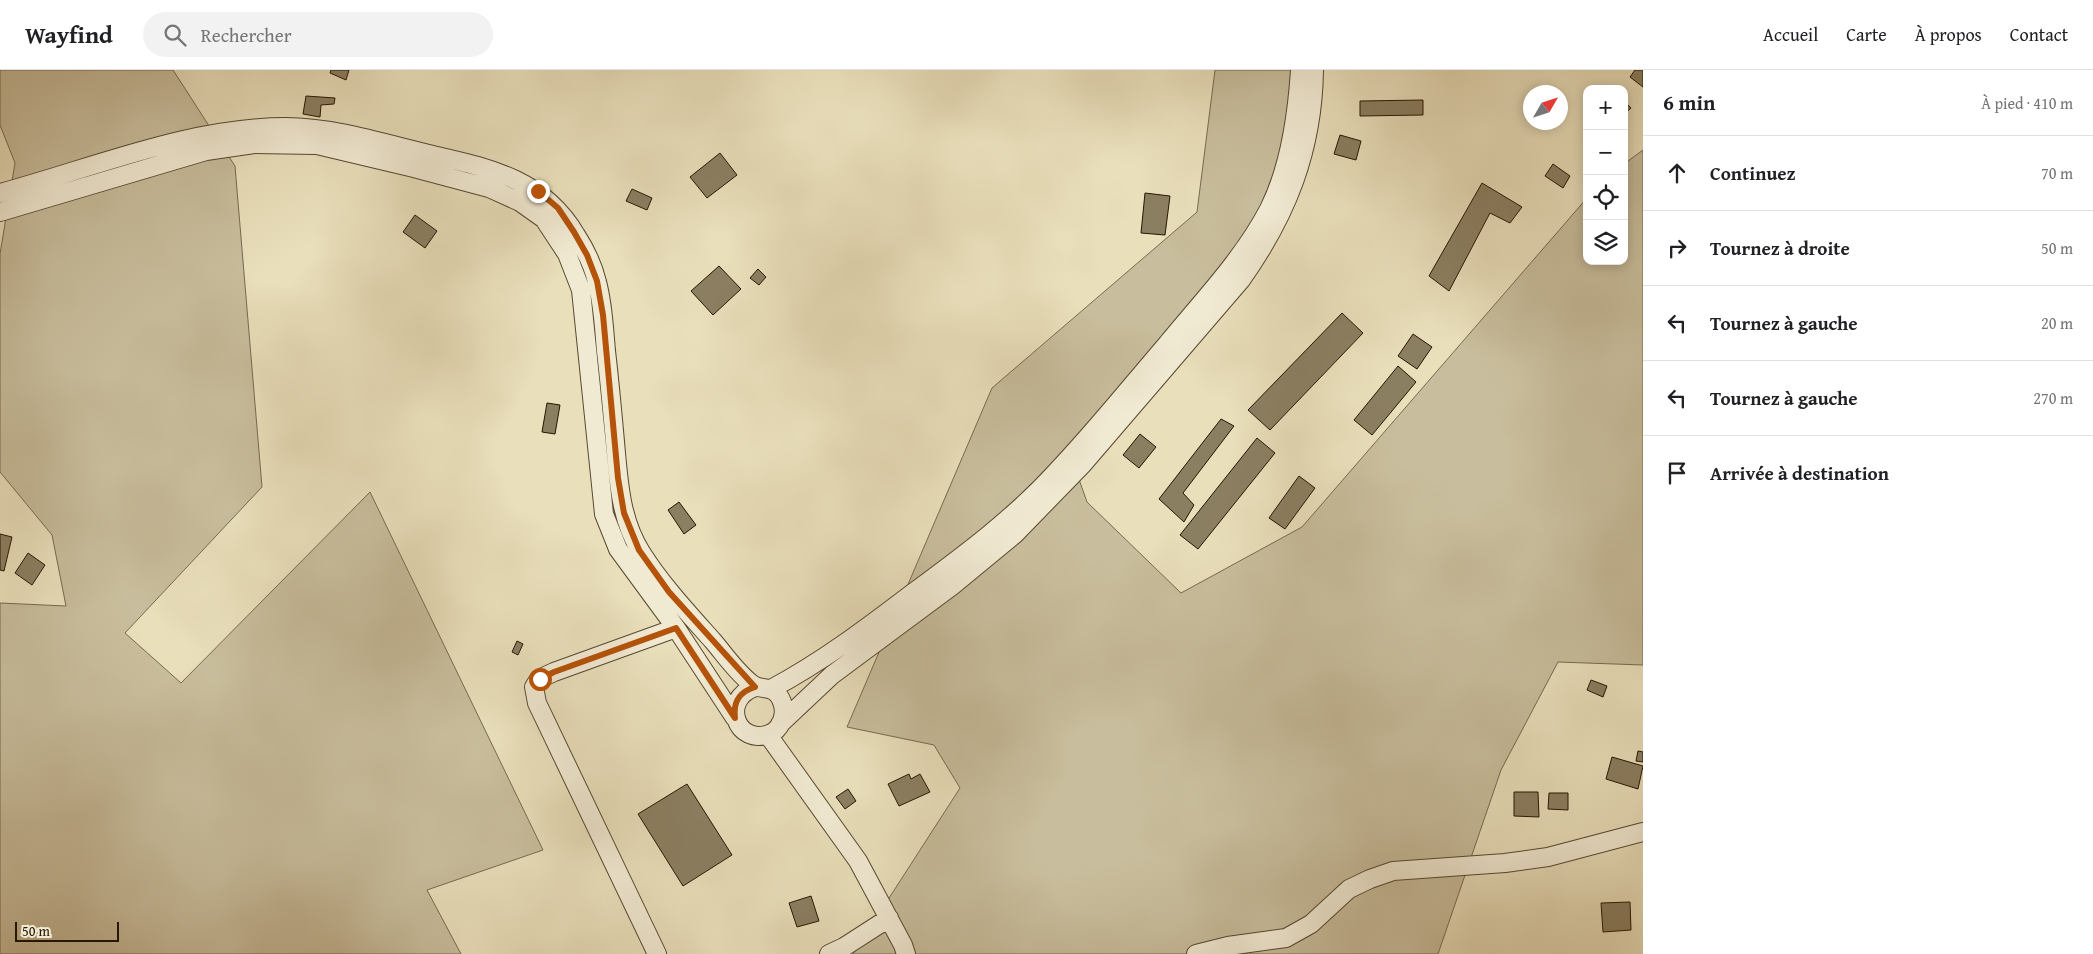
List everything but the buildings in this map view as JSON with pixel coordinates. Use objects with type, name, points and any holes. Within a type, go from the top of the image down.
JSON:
[{"type":"street","points":[[735,718],[736,702],[740,695],[763,688],[839,648],[968,551],[1014,513],[1056,473],[1098,426],[1216,285],[1255,234],[1270,208],[1286,162],[1296,117],[1300,70]]},
{"type":"street","points":[[0,212],[206,151],[254,144],[317,145],[489,188],[520,202],[544,219],[567,254],[581,290],[604,514],[618,549],[676,628],[739,726],[752,735],[774,729],[832,675],[952,586],[1022,528],[1083,464],[1241,280],[1264,248],[1280,217],[1298,172],[1309,128],[1314,92],[1314,70]]},
{"type":"street","points":[[0,193],[183,140],[240,130],[289,127],[324,131],[490,168],[538,191],[558,208],[574,232],[587,255],[597,281],[603,315],[618,478],[624,513],[639,550],[669,592],[763,688],[782,701],[784,717],[774,729]]},
{"type":"street","points":[[657,954],[537,703],[534,687],[540,679],[554,672],[676,628]]},
{"type":"street","points":[[774,729],[858,861],[906,954]]},
{"type":"street","points":[[1196,954],[1228,946],[1286,938],[1311,924],[1349,889],[1393,871],[1505,863],[1548,857],[1643,832]]},
{"type":"street","points":[[830,954],[844,948],[889,918]]},
{"type":"shaded area","points":[[0,70],[173,70],[235,166],[262,487],[125,633],[181,683],[370,492],[543,850],[427,890],[461,954],[0,954],[0,603],[66,606],[52,535],[0,472],[0,254],[15,163],[0,125]]},
{"type":"shaded area","points":[[1215,70],[1297,70],[1307,143],[1187,320],[1070,454],[1087,502],[1181,593],[1302,527],[1583,203],[1583,265],[1628,265],[1628,161],[1643,150],[1643,665],[1558,662],[1501,770],[1438,954],[853,954],[960,788],[934,745],[847,727],[992,388],[1197,212]]},
{"type":"route","points":[[538,191],[558,208],[574,232],[587,255],[597,281],[603,315],[618,478],[624,513],[639,550],[669,592],[755,687],[740,695],[734,710],[735,718],[676,628],[554,672],[540,679]]}]
